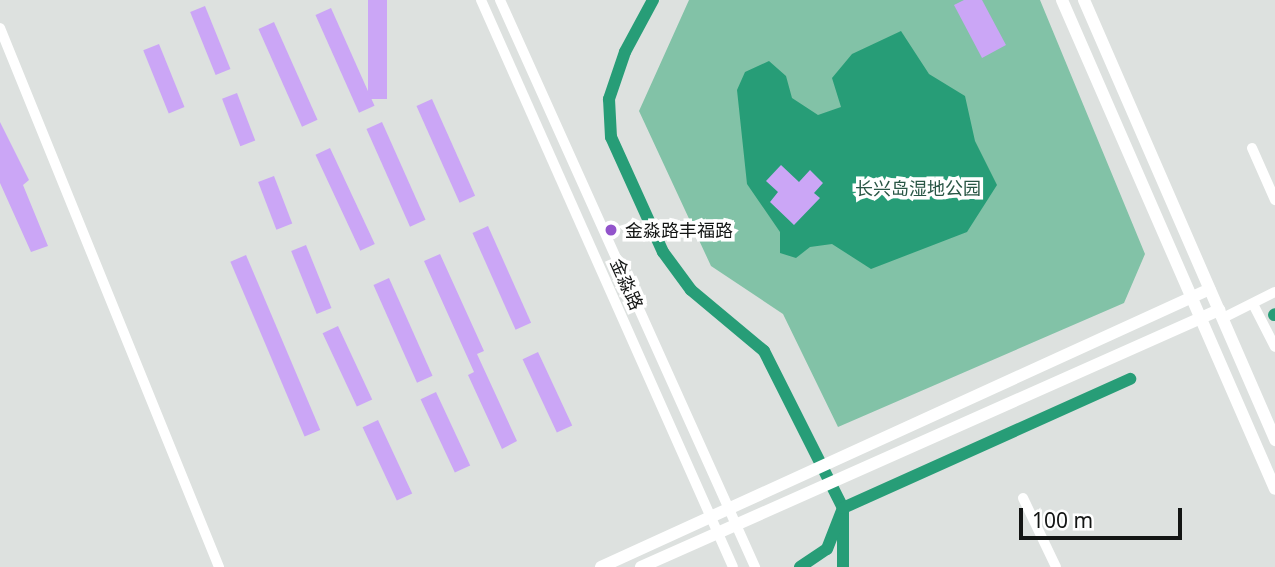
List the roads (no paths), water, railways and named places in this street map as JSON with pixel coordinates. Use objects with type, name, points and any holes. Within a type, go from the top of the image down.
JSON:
[{"type":"street","name":"金淼路","points":[[481,0],[733,567]]},
{"type":"street","name":"金淼路","points":[[500,0],[755,567]]},
{"type":"street","points":[[1062,0],[1275,489]]},
{"type":"street","points":[[1084,0],[1275,440]]},
{"type":"street","points":[[0,28],[219,567]]},
{"type":"street","points":[[1252,148],[1275,200]]},
{"type":"street","points":[[601,567],[1210,289]]},
{"type":"street","points":[[641,567],[1200,317],[1221,314],[1275,292]]},
{"type":"street","points":[[1253,303],[1275,347]]},
{"type":"street","points":[[1023,498],[1056,567]]},
{"type":"waterway","points":[[653,0],[625,52],[609,99],[611,137],[663,252],[691,290],[764,351],[843,508],[843,567]]},
{"type":"waterway","points":[[800,567],[827,549],[843,508],[1130,379]]},
{"type":"place","name":"金淼路丰福路","points":[[611,230]]},
{"type":"park label","name":"长兴岛湿地公园","points":[[918,188]]}]
